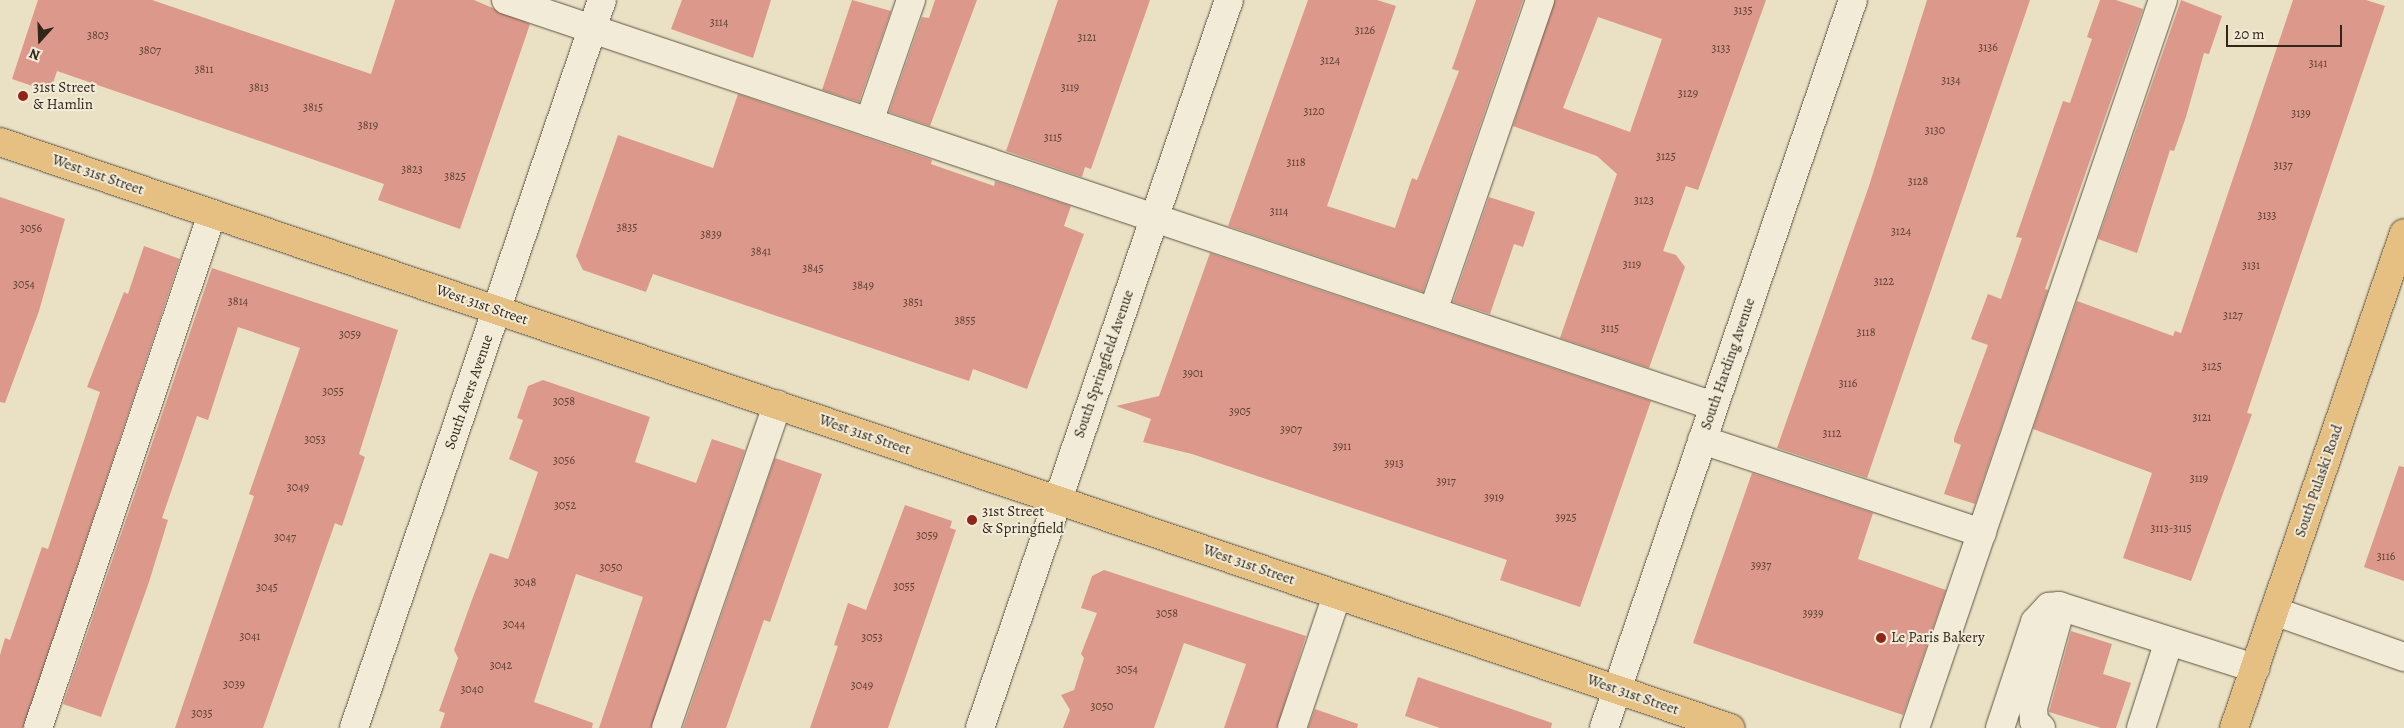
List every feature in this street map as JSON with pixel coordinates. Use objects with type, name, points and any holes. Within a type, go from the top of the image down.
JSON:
[{"type":"main road","name":"West 31st Street","points":[[0,142],[1730,728]]},
{"type":"main road","name":"South Pulaski Road","points":[[2234,728],[2404,233]]},
{"type":"street","points":[[506,0],[1714,406]]},
{"type":"street","name":"South Avers Avenue","points":[[354,728],[602,0]]},
{"type":"street","points":[[869,122],[911,0]]},
{"type":"street","name":"South Springfield Avenue","points":[[980,728],[1229,0]]},
{"type":"street","points":[[1433,311],[1540,0]]},
{"type":"street","name":"South Harding Avenue","points":[[1604,728],[1853,0]]},
{"type":"street","points":[[1915,728],[2163,0]]},
{"type":"street","points":[[38,728],[212,214]]},
{"type":"street","points":[[666,728],[777,405]]},
{"type":"street","points":[[1702,440],[1982,533]]},
{"type":"street","points":[[1292,728],[1337,595]]},
{"type":"street","points":[[2000,728],[2034,622],[2049,607],[2061,607],[2255,668]]},
{"type":"street","points":[[2041,728],[2034,721],[2033,708],[2061,607]]},
{"type":"street","points":[[2274,611],[2404,657]]},
{"type":"street","points":[[2141,728],[2169,641]]},
{"type":"building","points":[[38,0],[152,0],[371,74],[395,0],[474,0],[530,24],[460,229],[378,200],[384,184],[57,71],[50,92],[12,79]]},
{"type":"building","points":[[682,0],[771,0],[753,58],[671,29]]},
{"type":"building","points":[[852,0],[891,11],[859,102],[822,90]]},
{"type":"building","points":[[935,0],[977,0],[930,126],[889,112],[922,17],[929,18]]},
{"type":"building","points":[[1058,0],[1150,0],[1091,169],[1085,167],[1082,177],[1006,151]]},
{"type":"building","points":[[1308,0],[1377,0],[1396,6],[1327,206],[1395,228],[1412,178],[1417,180],[1459,71],[1452,69],[1476,0],[1523,0],[1423,292],[1228,226]]},
{"type":"building","points":[[1555,0],[1766,0],[1698,190],[1686,186],[1663,251],[1676,255],[1685,267],[1649,368],[1560,338],[1617,174],[1597,156],[1513,126]],"holes":[[[1598,17],[1662,39],[1630,132],[1563,108]]]},
{"type":"building","points":[[1927,0],[2030,0],[1867,478],[1777,448],[1869,186]]},
{"type":"building","points":[[2100,0],[2116,0],[2143,9],[2045,289],[2048,290],[1975,504],[1944,494],[1961,445],[1954,442],[1954,438],[1988,345],[1971,339],[1988,294],[2001,299],[2022,238],[2016,237],[2063,101],[2070,103],[2092,39],[2087,37]]},
{"type":"building","points":[[2181,0],[2222,16],[2209,54],[2204,53],[2186,117],[2174,151],[2170,150],[2137,253],[2098,239]]},
{"type":"building","points":[[2293,0],[2366,0],[2385,6],[2247,413],[2252,414],[2191,581],[2123,558],[2152,473],[2033,429],[2077,301],[2173,336],[2175,331],[2181,333]]},
{"type":"building","points":[[738,94],[932,160],[931,164],[994,186],[995,181],[1071,206],[1064,226],[1084,234],[1027,389],[973,369],[969,381],[653,274],[646,292],[583,270],[576,256],[618,135],[713,168]]},
{"type":"building","points":[[0,197],[65,219],[39,311],[5,403],[0,402]]},
{"type":"building","points":[[1489,197],[1535,212],[1523,247],[1514,244],[1490,314],[1453,302]]},
{"type":"building","points":[[144,246],[180,259],[23,728],[0,728],[0,655],[5,638],[10,640],[42,547],[48,549],[100,392],[87,387],[124,292],[128,294]]},
{"type":"building","points":[[1210,253],[1651,401],[1580,607],[1500,580],[1507,560],[1192,454],[1143,442],[1151,419],[1116,406],[1159,396]]},
{"type":"building","points":[[212,268],[398,330],[359,454],[365,457],[342,526],[335,523],[263,728],[175,728],[254,496],[249,494],[300,348],[238,327],[208,420],[197,416],[162,518],[168,520],[149,582],[101,717],[63,704]]},
{"type":"building","points":[[543,380],[650,417],[635,462],[696,483],[712,439],[745,450],[651,728],[599,728],[643,597],[576,574],[534,702],[593,723],[592,728],[440,728],[445,713],[439,711],[458,658],[454,650],[473,597],[490,553],[508,559],[538,472],[509,459],[523,420],[517,418],[528,386]]},
{"type":"building","points":[[775,458],[822,474],[770,622],[764,620],[726,728],[683,728]]},
{"type":"building","points":[[2399,466],[2404,467],[2404,581],[2364,567]]},
{"type":"building","points":[[1752,473],[1873,513],[1858,559],[1946,590],[1903,715],[1693,643]]},
{"type":"building","points":[[905,505],[952,521],[950,528],[956,530],[888,728],[810,728],[838,646],[834,645],[848,603],[866,610]]},
{"type":"building","points":[[1104,570],[1306,636],[1277,728],[1224,728],[1246,664],[1184,643],[1154,728],[1063,728],[1070,710],[1061,695],[1074,690],[1084,658],[1081,654],[1097,613],[1081,608],[1092,576]]},
{"type":"building","points":[[2071,631],[2112,644],[2103,674],[2131,683],[2116,728],[2101,728],[2049,712]]},
{"type":"building","points":[[1418,677],[1552,723],[1551,728],[1440,728],[1405,716]]},
{"type":"building","points":[[1315,709],[1358,724],[1357,728],[1308,728]]},
{"type":"place","name":"31st Street & Hamlin","points":[[23,96]]},
{"type":"place","name":"31st Street & Springfield","points":[[972,520]]},
{"type":"place","name":"Le Paris Bakery","points":[[1881,638]]}]
